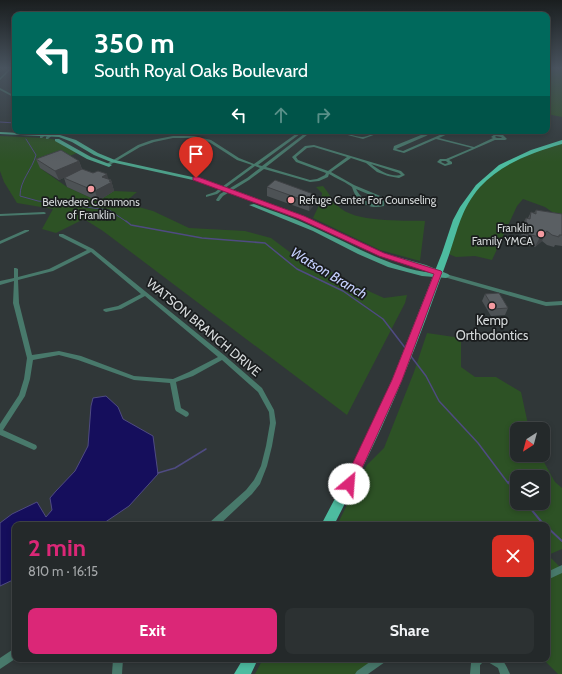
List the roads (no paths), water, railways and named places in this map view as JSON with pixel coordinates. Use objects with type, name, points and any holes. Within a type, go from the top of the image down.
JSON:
[{"type":"main road","points":[[0,132],[12,132]]},
{"type":"main road","points":[[0,136],[48,134],[67,138],[96,154],[113,161],[187,176],[314,230],[348,248],[377,260],[421,274],[438,274],[446,276]]},
{"type":"main road","points":[[48,134],[89,158],[107,165],[130,171],[183,180],[223,191]]},
{"type":"main road","points":[[329,522],[355,472],[397,380],[460,214],[471,194],[493,172],[510,161],[540,148],[562,142]]},
{"type":"main road","points":[[242,674],[249,662]]},
{"type":"street","points":[[218,200],[223,191],[298,134]]},
{"type":"street","points":[[207,196],[223,191],[263,167],[306,134]]},
{"type":"street","points":[[345,134],[365,138],[375,134]]},
{"type":"street","points":[[421,134],[473,147]]},
{"type":"street","points":[[425,135],[395,147],[394,149],[402,152],[445,134]]},
{"type":"street","points":[[107,165],[145,143],[162,139],[184,137],[210,141],[241,160],[308,180],[318,180],[328,176],[328,173],[350,157]]},
{"type":"street","points":[[447,160],[473,147],[494,139]]},
{"type":"street","points":[[353,186],[354,192],[361,200],[376,206],[383,205],[384,199],[353,186],[324,170],[297,161],[294,157],[306,147],[312,146],[367,162],[400,172],[403,175],[396,177],[380,172],[373,169],[367,162]]},
{"type":"street","points":[[0,215],[44,213]]},
{"type":"street","points":[[0,243],[27,231]]},
{"type":"street","name":"WATSON BRANCH DRIVE","points":[[61,235],[91,250],[222,357],[260,390],[272,412],[274,423],[264,466],[257,482],[243,498],[217,522]]},
{"type":"street","points":[[0,283],[17,280],[51,270],[91,250]]},
{"type":"street","points":[[16,269],[16,303],[30,358],[27,379],[22,396],[0,431],[34,447]]},
{"type":"street","points":[[446,276],[546,304],[562,303]]},
{"type":"street","points":[[106,310],[119,308],[144,294]]},
{"type":"street","points":[[30,358],[59,353],[74,356],[134,378],[172,381],[191,374],[222,357]]},
{"type":"street","points":[[172,381],[178,409],[186,414]]},
{"type":"street","points":[[550,575],[562,569]]},
{"type":"street","points":[[0,664],[12,655]]},
{"type":"street","points":[[117,674],[118,662]]},
{"type":"street","points":[[360,674],[378,662]]},
{"type":"street","points":[[475,674],[474,671],[477,662]]},
{"type":"street","points":[[496,662],[501,665],[505,674]]},
{"type":"waterway","name":"Watson Branch","points":[[0,122],[12,123]]},
{"type":"waterway","name":"Watson Branch","points":[[26,139],[36,155],[22,185],[20,196],[38,201],[109,210],[127,222]]},
{"type":"waterway","name":"Watson Branch","points":[[126,221],[131,225],[202,238],[265,243],[297,269],[343,291],[383,319],[406,349]]},
{"type":"waterway","name":"Watson Branch","points":[[410,355],[426,376],[439,401],[478,443],[508,483]]},
{"type":"waterway","points":[[158,473],[175,468],[206,449]]},
{"type":"waterway","name":"Watson Branch","points":[[532,510],[542,522]]},
{"type":"waterway","name":"Watson Branch","points":[[550,530],[562,541]]},
{"type":"place","name":"Belvedere Commons of Franklin","points":[[91,189]]},
{"type":"place","name":"Refuge Center For Counseling","points":[[291,200]]},
{"type":"place","name":"Franklin Family YMCA","points":[[541,234]]},
{"type":"place","name":"Kemp Orthodontics","points":[[492,306]]}]
